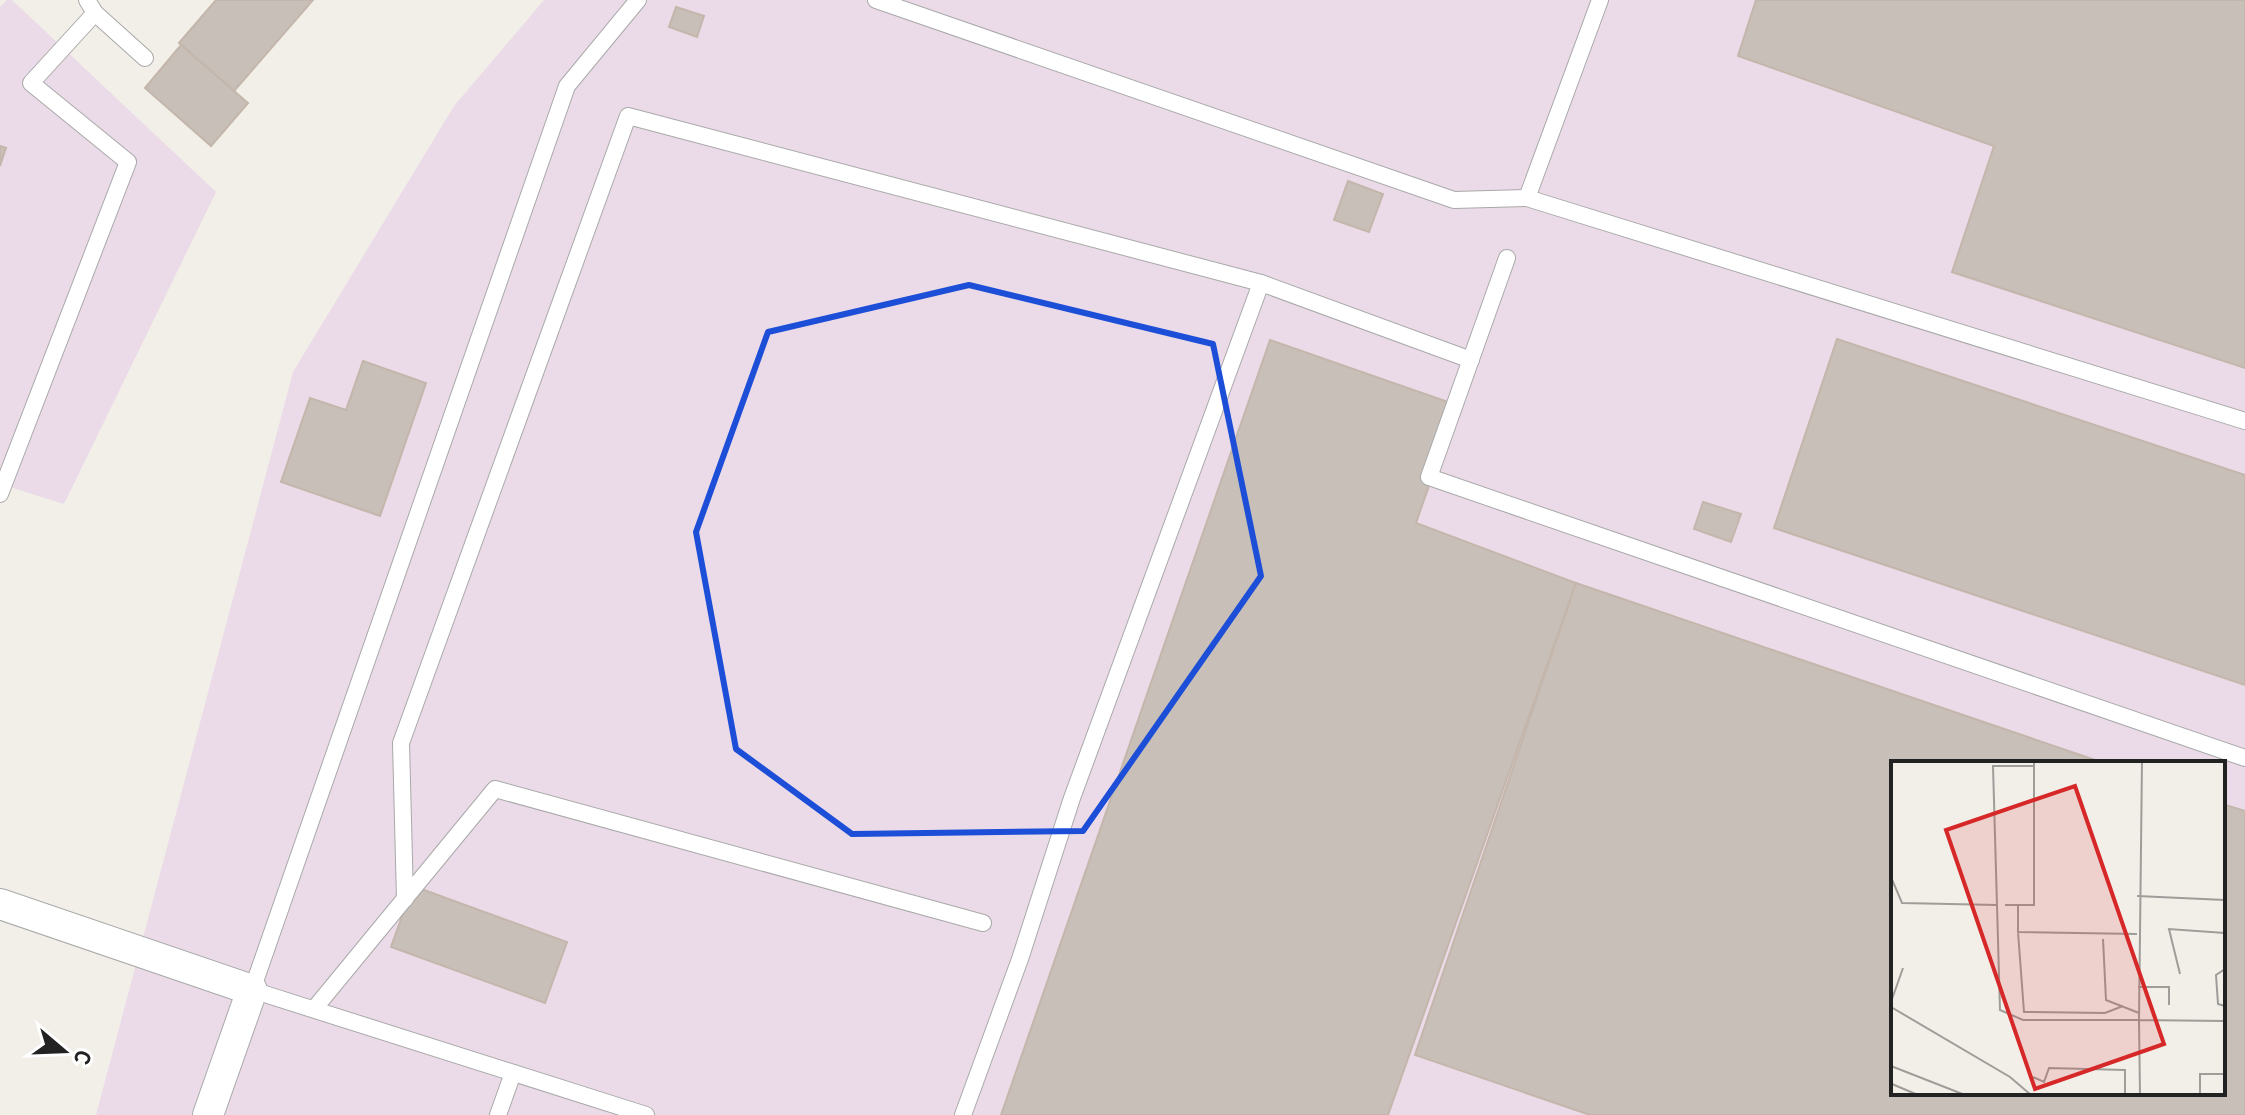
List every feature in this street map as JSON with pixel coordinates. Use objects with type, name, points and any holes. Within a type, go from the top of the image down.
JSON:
[{"type":"street","points":[[0,904],[252,990],[208,1115]]},
{"type":"lane","points":[[638,0],[567,86],[252,990],[646,1115]]},
{"type":"lane","points":[[876,0],[1454,200],[1527,198],[2245,421]]},
{"type":"lane","points":[[1527,198],[1600,0]]},
{"type":"lane","points":[[0,494],[128,162],[31,83],[91,7],[145,58]]},
{"type":"lane","points":[[405,899],[401,743],[628,116],[1261,283],[1471,360]]},
{"type":"lane","points":[[1507,258],[1429,477],[2245,758]]},
{"type":"lane","points":[[963,1115],[1020,959],[1072,798],[1261,283]]},
{"type":"lane","points":[[314,1009],[495,789],[983,923]]},
{"type":"lane","points":[[498,1115],[513,1073]]},
{"type":"highlighted area","points":[[969,285],[1213,344],[1261,576],[1083,831],[852,834],[736,749],[696,532],[768,332]]},
{"type":"shaded area","points":[[7,0],[12,0],[216,192],[64,504],[0,484],[0,7]]},
{"type":"shaded area","points":[[544,0],[2245,0],[2245,1115],[96,1115],[293,372],[454,106]]},
{"type":"building","points":[[216,0],[313,0],[234,91],[179,43]]},
{"type":"building","points":[[1756,0],[2245,0],[2245,368],[1952,272],[1994,146],[1738,56]]},
{"type":"building","points":[[676,7],[704,16],[697,37],[669,27]]},
{"type":"building","points":[[181,45],[248,103],[211,146],[145,88]]},
{"type":"building","points":[[0,146],[6,148],[0,166]]},
{"type":"building","points":[[1348,181],[1383,194],[1369,232],[1334,220]]},
{"type":"building","points":[[1837,339],[2245,475],[2245,685],[1774,528]]},
{"type":"building","points":[[1270,340],[1457,405],[1416,523],[1576,583],[1388,1115],[1001,1115]]},
{"type":"building","points":[[363,361],[426,383],[380,516],[281,482],[310,398],[346,410]]},
{"type":"building","points":[[1703,502],[1741,514],[1731,542],[1694,529]]},
{"type":"building","points":[[1576,583],[2098,761],[1891,761],[1891,1095],[2225,1095],[2225,805],[2245,811],[2245,1115],[1590,1115],[1415,1055]]},
{"type":"building","points":[[413,886],[567,942],[545,1003],[391,947]]}]
